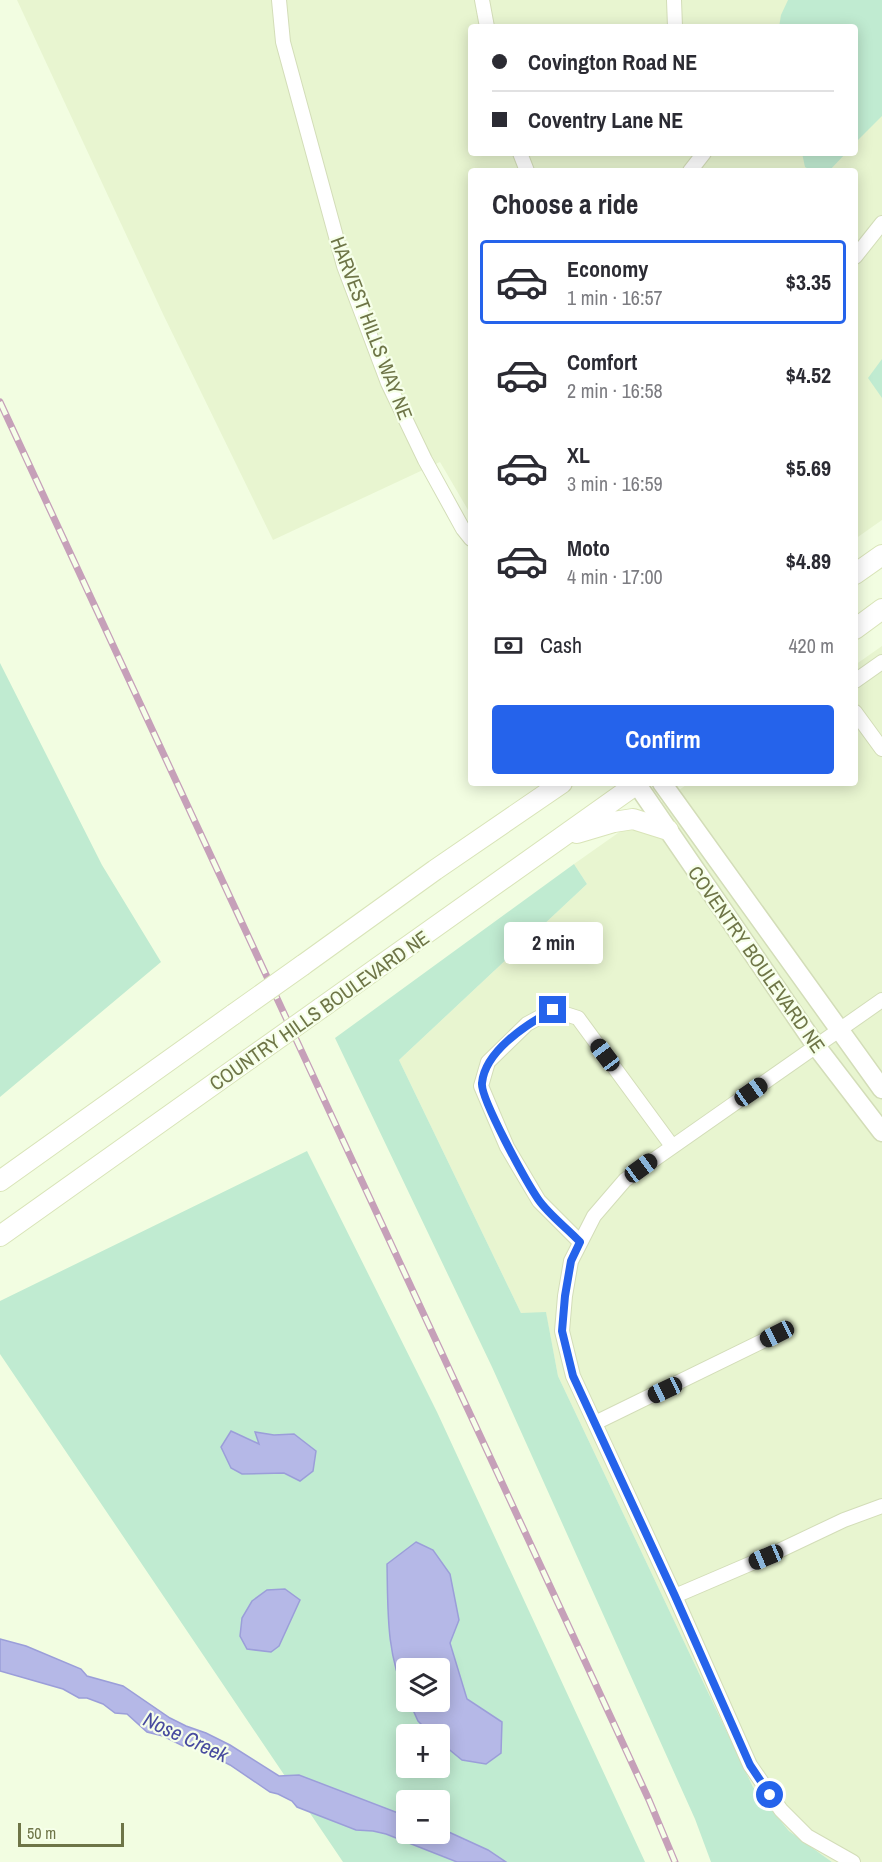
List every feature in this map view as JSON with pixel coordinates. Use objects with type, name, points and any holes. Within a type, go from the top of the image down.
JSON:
[{"type":"main road","points":[[858,572],[882,555]]},
{"type":"main road","points":[[858,627],[882,609]]},
{"type":"main road","points":[[0,1181],[435,870],[558,786]]},
{"type":"main road","name":"COUNTRY HILLS BOULEVARD NE","points":[[0,1236],[633,786]]},
{"type":"main road","points":[[558,840],[614,822],[633,819],[668,830]]},
{"type":"street","name":"HARVEST HILLS WAY NE","points":[[279,0],[283,42],[344,266],[388,382],[425,460],[468,535]]},
{"type":"street","points":[[482,0],[486,24]]},
{"type":"street","points":[[674,0],[675,24]]},
{"type":"street","points":[[692,168],[702,156]]},
{"type":"street","points":[[858,252],[882,224]]},
{"type":"street","points":[[858,679],[882,662]]},
{"type":"street","points":[[858,716],[882,749]]},
{"type":"street","name":"COVENTRY BOULEVARD NE","points":[[639,786],[816,1046],[882,1132]]},
{"type":"street","name":"COVENTRY BOULEVARD NE","points":[[664,786],[882,1089]]},
{"type":"street","points":[[853,1862],[807,1836],[781,1810],[750,1765],[573,1376],[562,1331],[571,1261],[594,1216],[626,1180],[882,1000]]},
{"type":"street","points":[[580,1242],[539,1201],[507,1147],[481,1086],[488,1062],[527,1024],[553,1010],[578,1018],[672,1146]]},
{"type":"street","points":[[595,1422],[777,1334]]},
{"type":"street","points":[[675,1596],[844,1520],[882,1506]]},
{"type":"shaded area","points":[[17,0],[882,0],[882,520],[858,537],[858,168],[468,168],[468,510],[440,462],[273,540],[163,314]]},
{"type":"shaded area","points":[[788,0],[882,0],[882,116],[858,140],[858,24],[780,24]]},
{"type":"shaded area","points":[[803,156],[843,156],[832,168],[805,167]]},
{"type":"shaded area","points":[[882,359],[882,398],[868,378]]},
{"type":"shaded area","points":[[882,646],[882,1862],[832,1862],[789,1831],[753,1787],[558,1376],[546,1313],[521,1313],[399,1060],[587,884],[574,864],[685,786],[858,786],[858,663]]},
{"type":"shaded area","points":[[0,663],[102,865],[161,962],[0,1097]]},
{"type":"shaded area","points":[[574,864],[587,884],[399,1060],[521,1313],[546,1312],[558,1376],[753,1787],[789,1831],[832,1862],[711,1862],[695,1819],[492,1367],[335,1038]]},
{"type":"shaded area","points":[[307,1151],[437,1412],[645,1862],[343,1862],[0,1354],[0,1301]]},
{"type":"water","points":[[231,1431],[259,1444],[255,1432],[274,1435],[294,1434],[316,1451],[313,1471],[300,1481],[284,1473],[242,1474],[231,1468],[221,1447]]},
{"type":"water","points":[[416,1542],[433,1550],[450,1574],[459,1620],[450,1643],[467,1699],[502,1722],[501,1753],[486,1764],[462,1760],[450,1750],[450,1724],[421,1724],[418,1721],[414,1712],[450,1712],[450,1658],[396,1658],[396,1668],[389,1632],[387,1564]]},
{"type":"water","points":[[285,1589],[300,1600],[279,1646],[271,1652],[247,1649],[240,1636],[242,1618],[252,1601],[267,1590]]},
{"type":"water","name":"Nose Creek","points":[[0,1639],[26,1646],[81,1669],[87,1676],[123,1686],[170,1718],[230,1745],[279,1776],[299,1775],[396,1812],[396,1838],[373,1831],[356,1830],[297,1807],[292,1801],[270,1792],[230,1765],[190,1744],[183,1746],[163,1736],[147,1732],[127,1714],[115,1713],[103,1704],[87,1698],[79,1698],[63,1689],[0,1671]]},
{"type":"water","points":[[450,1833],[488,1850],[506,1862],[457,1862],[411,1844],[450,1844]]},
{"type":"railway","points":[[0,402],[595,1683],[675,1862]]},
{"type":"route","points":[[553,1010],[527,1024],[488,1062],[481,1086],[507,1147],[539,1201],[580,1242],[571,1261],[562,1331],[573,1376],[750,1765],[770,1795]]}]
